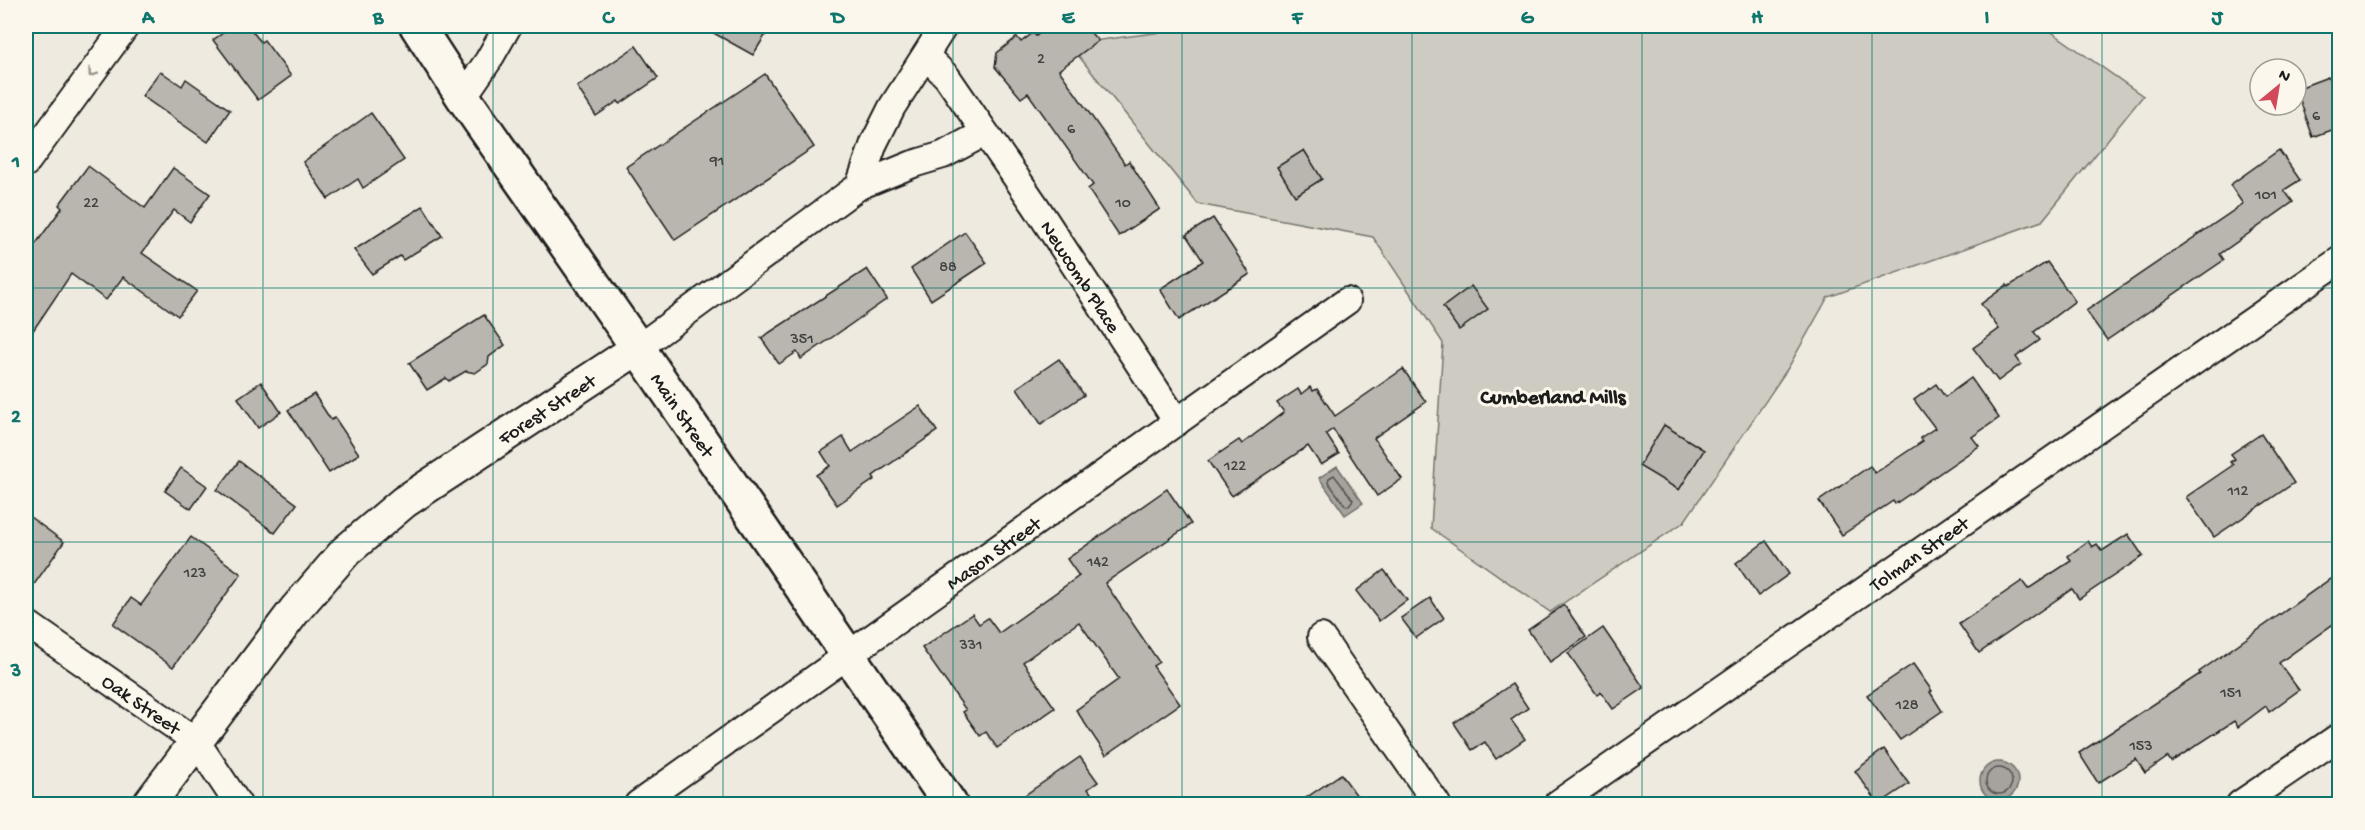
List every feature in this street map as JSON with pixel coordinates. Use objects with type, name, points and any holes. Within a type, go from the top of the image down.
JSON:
[{"type":"main road","name":"Main Street","points":[[417,26],[463,97],[950,804]]},
{"type":"street","points":[[26,163],[126,26]]},
{"type":"street","points":[[463,97],[488,61],[508,26]]},
{"type":"street","points":[[859,186],[874,143],[892,107],[944,26]]},
{"type":"street","name":"Newcomb Place","points":[[926,56],[947,77],[1035,205],[1147,372],[1177,422]]},
{"type":"street","points":[[859,186],[943,154],[984,133]]},
{"type":"street","name":"Forest Street","points":[[149,804],[295,610],[346,550],[404,502],[638,348],[859,186]]},
{"type":"street","name":"Tolman Street","points":[[1557,804],[2340,260]]},
{"type":"street","name":"Mason Street","points":[[638,804],[1347,301]]},
{"type":"street","name":"Oak Street","points":[[26,623],[196,741],[238,804]]},
{"type":"street","points":[[1321,637],[1437,804]]},
{"type":"street","points":[[2240,804],[2340,736]]},
{"type":"shaded area","points":[[1209,26],[2043,26],[2143,96],[2042,221],[1828,297],[1788,368],[1684,522],[1550,612],[1431,528],[1443,343],[1373,237],[1198,204],[1069,44]]},
{"type":"water","points":[[1337,466],[1363,503],[1345,515],[1319,478]]},
{"type":"water","points":[[1999,762],[2013,767],[2018,781],[2013,795],[1999,800],[1985,795],[1980,781],[1985,767]]},
{"type":"building","points":[[233,26],[248,26],[261,42],[264,40],[291,76],[258,100],[213,40]]},
{"type":"building","points":[[701,26],[771,26],[753,55]]},
{"type":"building","points":[[1050,26],[1085,26],[1098,41],[1059,70],[1125,164],[1129,161],[1160,209],[1119,236],[1088,189],[1093,185],[1028,93],[1021,98],[995,67],[997,53],[1017,37],[1021,42],[1033,33],[1036,36]]},
{"type":"building","points":[[636,46],[658,78],[620,104],[618,101],[596,116],[577,87]]},
{"type":"building","points":[[160,71],[182,86],[186,79],[230,110],[208,142],[142,96]]},
{"type":"building","points":[[765,74],[814,147],[675,240],[626,167]]},
{"type":"building","points":[[2328,77],[2340,108],[2340,127],[2313,137],[2306,117],[2308,117],[2308,84]]},
{"type":"building","points":[[371,113],[404,160],[363,188],[358,179],[328,199],[303,162]]},
{"type":"building","points":[[1304,150],[1322,179],[1295,196],[1277,167]]},
{"type":"building","points":[[2279,150],[2300,180],[2284,190],[2293,202],[2220,254],[2224,260],[2107,340],[2086,311],[2243,204],[2230,185]]},
{"type":"building","points":[[88,166],[145,208],[173,168],[210,194],[190,222],[174,210],[142,253],[197,291],[178,316],[123,277],[106,300],[71,274],[26,341],[26,257],[62,208],[59,205]]},
{"type":"building","points":[[423,206],[442,236],[403,260],[400,256],[372,274],[354,250]]},
{"type":"building","points":[[1213,218],[1250,274],[1179,320],[1160,289],[1203,261],[1186,235]]},
{"type":"building","points":[[965,232],[987,263],[931,300],[911,269]]},
{"type":"building","points":[[2047,262],[2075,301],[2034,332],[2040,340],[2016,357],[2021,364],[1998,381],[1973,348],[1999,329],[1981,304],[2007,285],[2008,287]]},
{"type":"building","points":[[867,269],[887,299],[801,359],[797,352],[779,364],[761,338]]},
{"type":"building","points":[[1471,286],[1488,309],[1459,330],[1443,307]]},
{"type":"building","points":[[484,315],[505,345],[489,357],[488,364],[475,373],[466,371],[449,381],[446,378],[427,390],[409,363]]},
{"type":"building","points":[[1059,359],[1084,395],[1041,424],[1017,388]]},
{"type":"building","points":[[1403,369],[1426,402],[1374,438],[1402,479],[1377,496],[1333,429],[1326,434],[1339,454],[1321,465],[1308,446],[1232,496],[1208,461],[1239,440],[1242,444],[1284,412],[1277,403],[1298,389],[1301,394],[1310,387],[1313,391],[1317,389],[1335,416]]},
{"type":"building","points":[[1971,378],[1999,418],[1972,437],[1979,446],[1895,504],[1893,501],[1842,535],[1819,501],[1870,466],[1875,473],[1923,441],[1920,438],[1935,428],[1914,400],[1936,384],[1945,397]]},
{"type":"building","points":[[261,382],[281,412],[258,428],[238,398]]},
{"type":"building","points":[[314,394],[331,420],[335,418],[359,454],[329,473],[288,410]]},
{"type":"building","points":[[920,406],[937,431],[873,476],[875,479],[837,505],[816,475],[830,466],[821,452],[843,437],[852,452]]},
{"type":"building","points":[[1664,425],[1704,450],[1679,490],[1639,466]]},
{"type":"building","points":[[2261,434],[2294,483],[2214,537],[2186,497],[2233,465],[2230,462],[2235,459],[2231,454]]},
{"type":"building","points":[[239,461],[297,504],[275,533],[217,490]]},
{"type":"building","points":[[181,468],[207,486],[191,509],[165,491]]},
{"type":"building","points":[[1167,489],[1191,524],[1105,583],[1159,662],[1153,666],[1180,704],[1106,755],[1076,710],[1119,679],[1079,622],[1023,662],[1055,708],[997,748],[986,732],[980,736],[963,712],[966,710],[922,648],[972,614],[979,624],[988,618],[999,633],[1079,576],[1067,559]]},
{"type":"building","points":[[26,514],[64,542],[26,596]]},
{"type":"building","points":[[2128,534],[2143,556],[2079,599],[2072,589],[1979,653],[1959,624],[2022,581],[2028,589],[2071,561],[2068,556],[2088,541],[2092,547],[2097,544],[2102,551]]},
{"type":"building","points":[[191,537],[241,574],[173,667],[113,624],[131,598],[141,605]]},
{"type":"building","points":[[1766,541],[1789,574],[1758,596],[1736,563]]},
{"type":"building","points":[[1384,570],[1407,600],[1379,621],[1356,591]]},
{"type":"building","points":[[2340,572],[2340,619],[2279,663],[2299,690],[2269,712],[2266,706],[2238,727],[2234,721],[2171,762],[2168,757],[2145,773],[2136,759],[2098,783],[2079,753],[2200,674],[2199,672]]},
{"type":"building","points":[[1430,598],[1444,618],[1416,638],[1401,618]]},
{"type":"building","points":[[1564,605],[1586,637],[1550,662],[1528,630]]},
{"type":"building","points":[[1603,628],[1644,688],[1613,709],[1601,692],[1597,695],[1568,653]]},
{"type":"building","points":[[1913,664],[1932,691],[1930,692],[1942,711],[1900,740],[1867,695]]},
{"type":"building","points":[[1512,684],[1528,708],[1511,720],[1525,739],[1496,759],[1485,742],[1472,750],[1454,723]]},
{"type":"building","points":[[1884,749],[1909,784],[1879,804],[1855,771]]},
{"type":"building","points":[[1080,757],[1098,782],[1088,789],[1099,804],[1012,804]]},
{"type":"building","points":[[1341,774],[1363,804],[1297,804]]},
{"type":"district","name":"Cumberland Mills","points":[[1553,396]]}]
